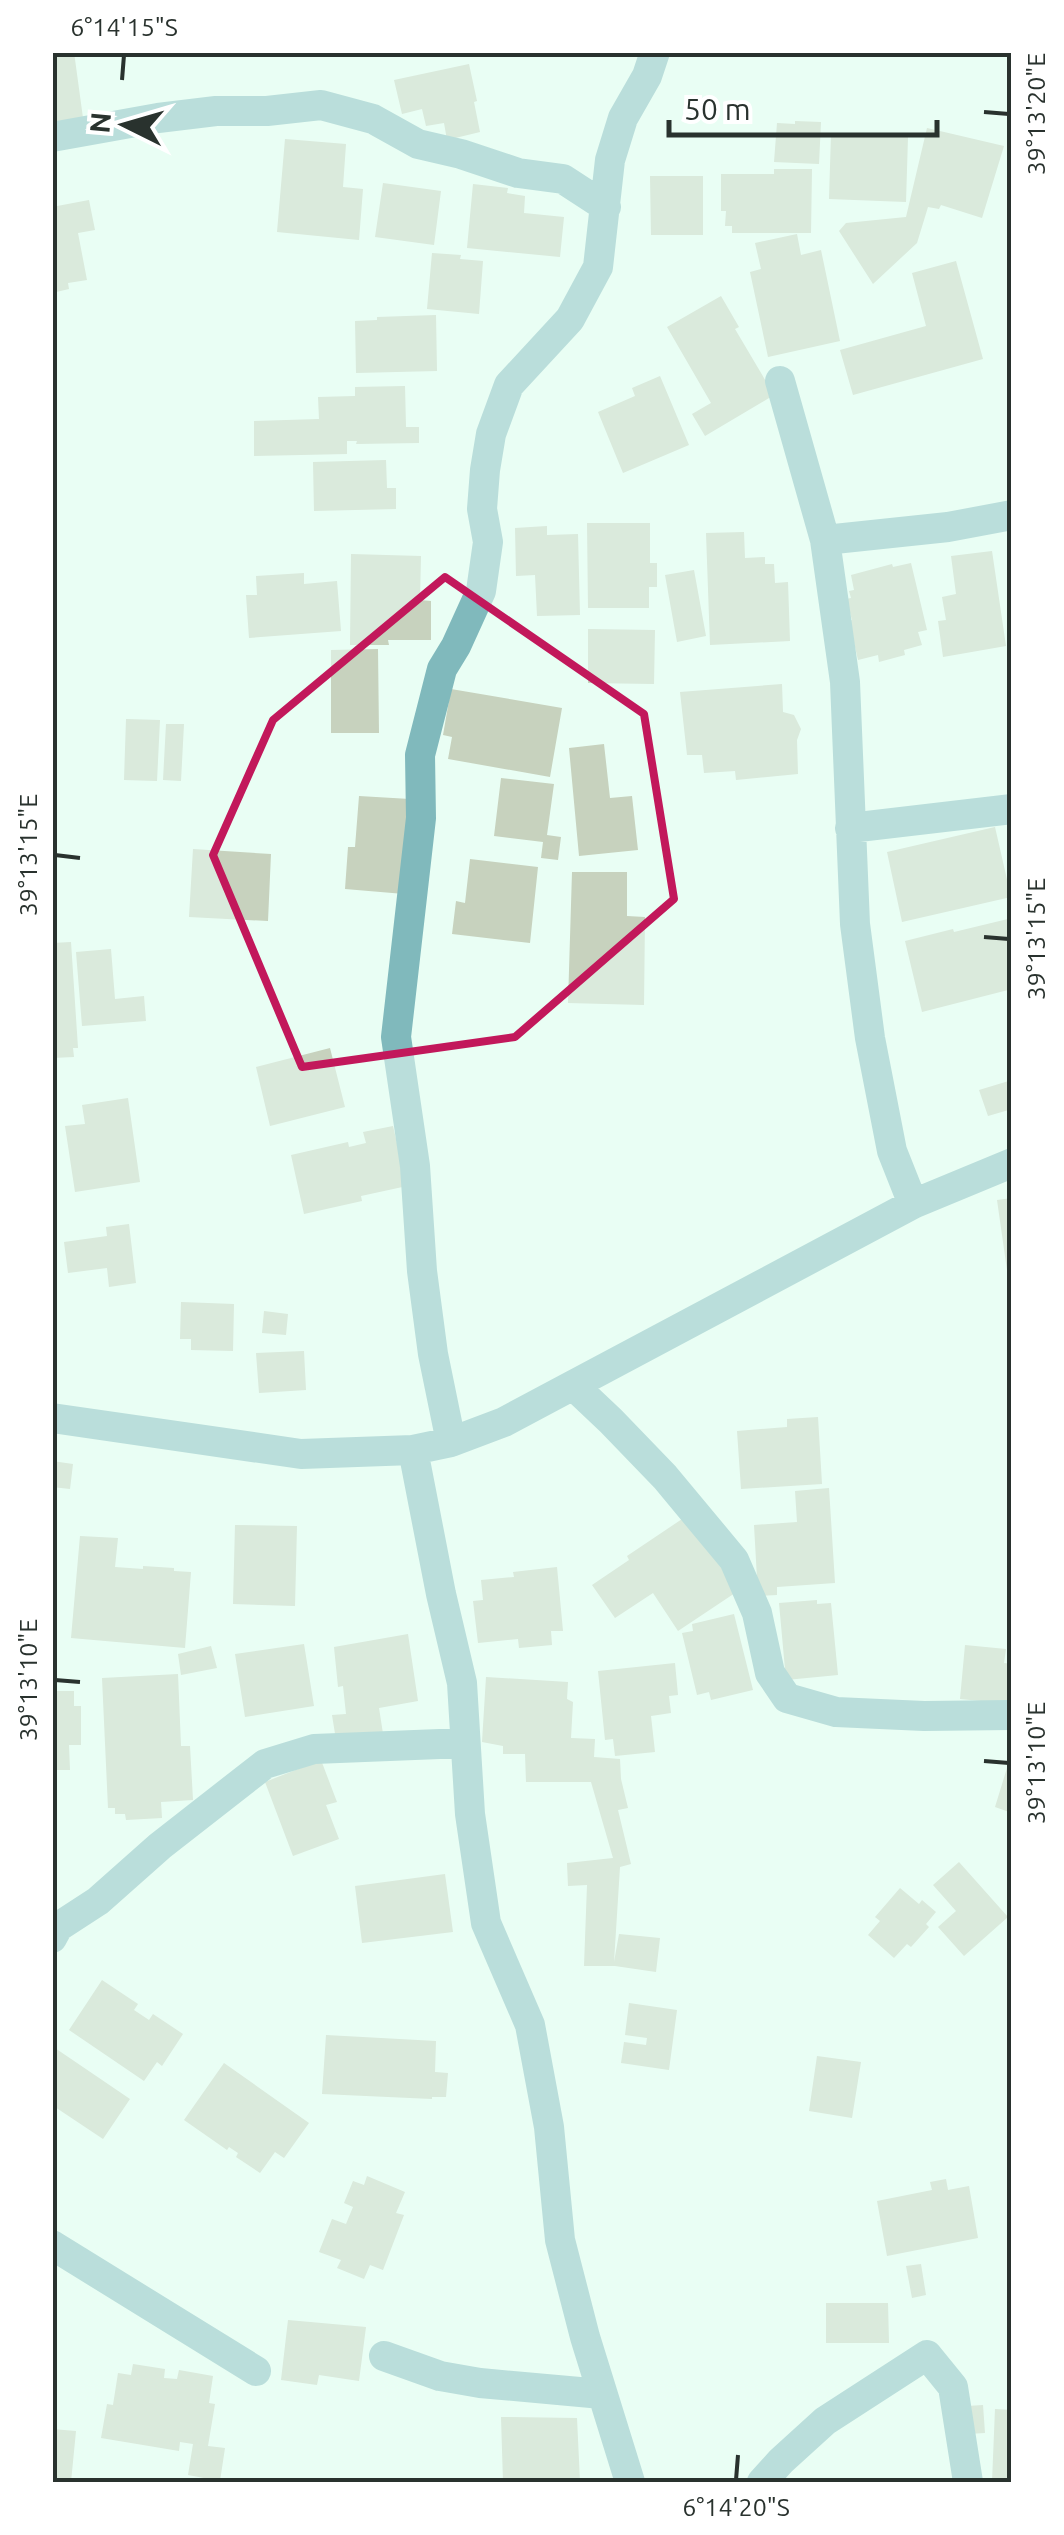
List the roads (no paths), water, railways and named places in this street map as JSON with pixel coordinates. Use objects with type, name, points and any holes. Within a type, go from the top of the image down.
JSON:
[{"type":"street","points":[[451,1442],[424,1287],[415,1166],[396,1037],[421,818],[420,755],[442,669],[481,591],[488,542],[482,509],[491,434],[509,385],[570,320],[598,267],[610,160],[623,118],[647,76],[655,52]]},
{"type":"street","points":[[52,137],[216,111],[321,105],[373,119],[418,144],[518,173],[564,179],[606,207]]},
{"type":"street","points":[[780,380],[825,540],[844,682],[856,924],[870,1038],[892,1152],[913,1204]]},
{"type":"street","points":[[825,540],[1012,516]]},
{"type":"street","points":[[850,828],[1012,809]]},
{"type":"street","points":[[52,1418],[301,1454],[412,1450],[451,1442],[504,1422],[574,1386],[913,1204],[1012,1163]]},
{"type":"street","points":[[574,1386],[665,1477],[734,1560],[757,1613],[770,1673],[786,1698],[836,1712],[1012,1715]]},
{"type":"street","points":[[412,1450],[462,1683],[470,1814],[486,1923],[530,2025],[549,2127],[560,2240],[630,2482]]},
{"type":"street","points":[[52,1938],[58,1927],[98,1901],[264,1764],[314,1749],[465,1743]]},
{"type":"street","points":[[52,2245],[256,2372]]},
{"type":"street","points":[[762,2482],[825,2421],[927,2355],[953,2387],[968,2482]]},
{"type":"street","points":[[384,2356],[466,2381],[602,2394]]}]
